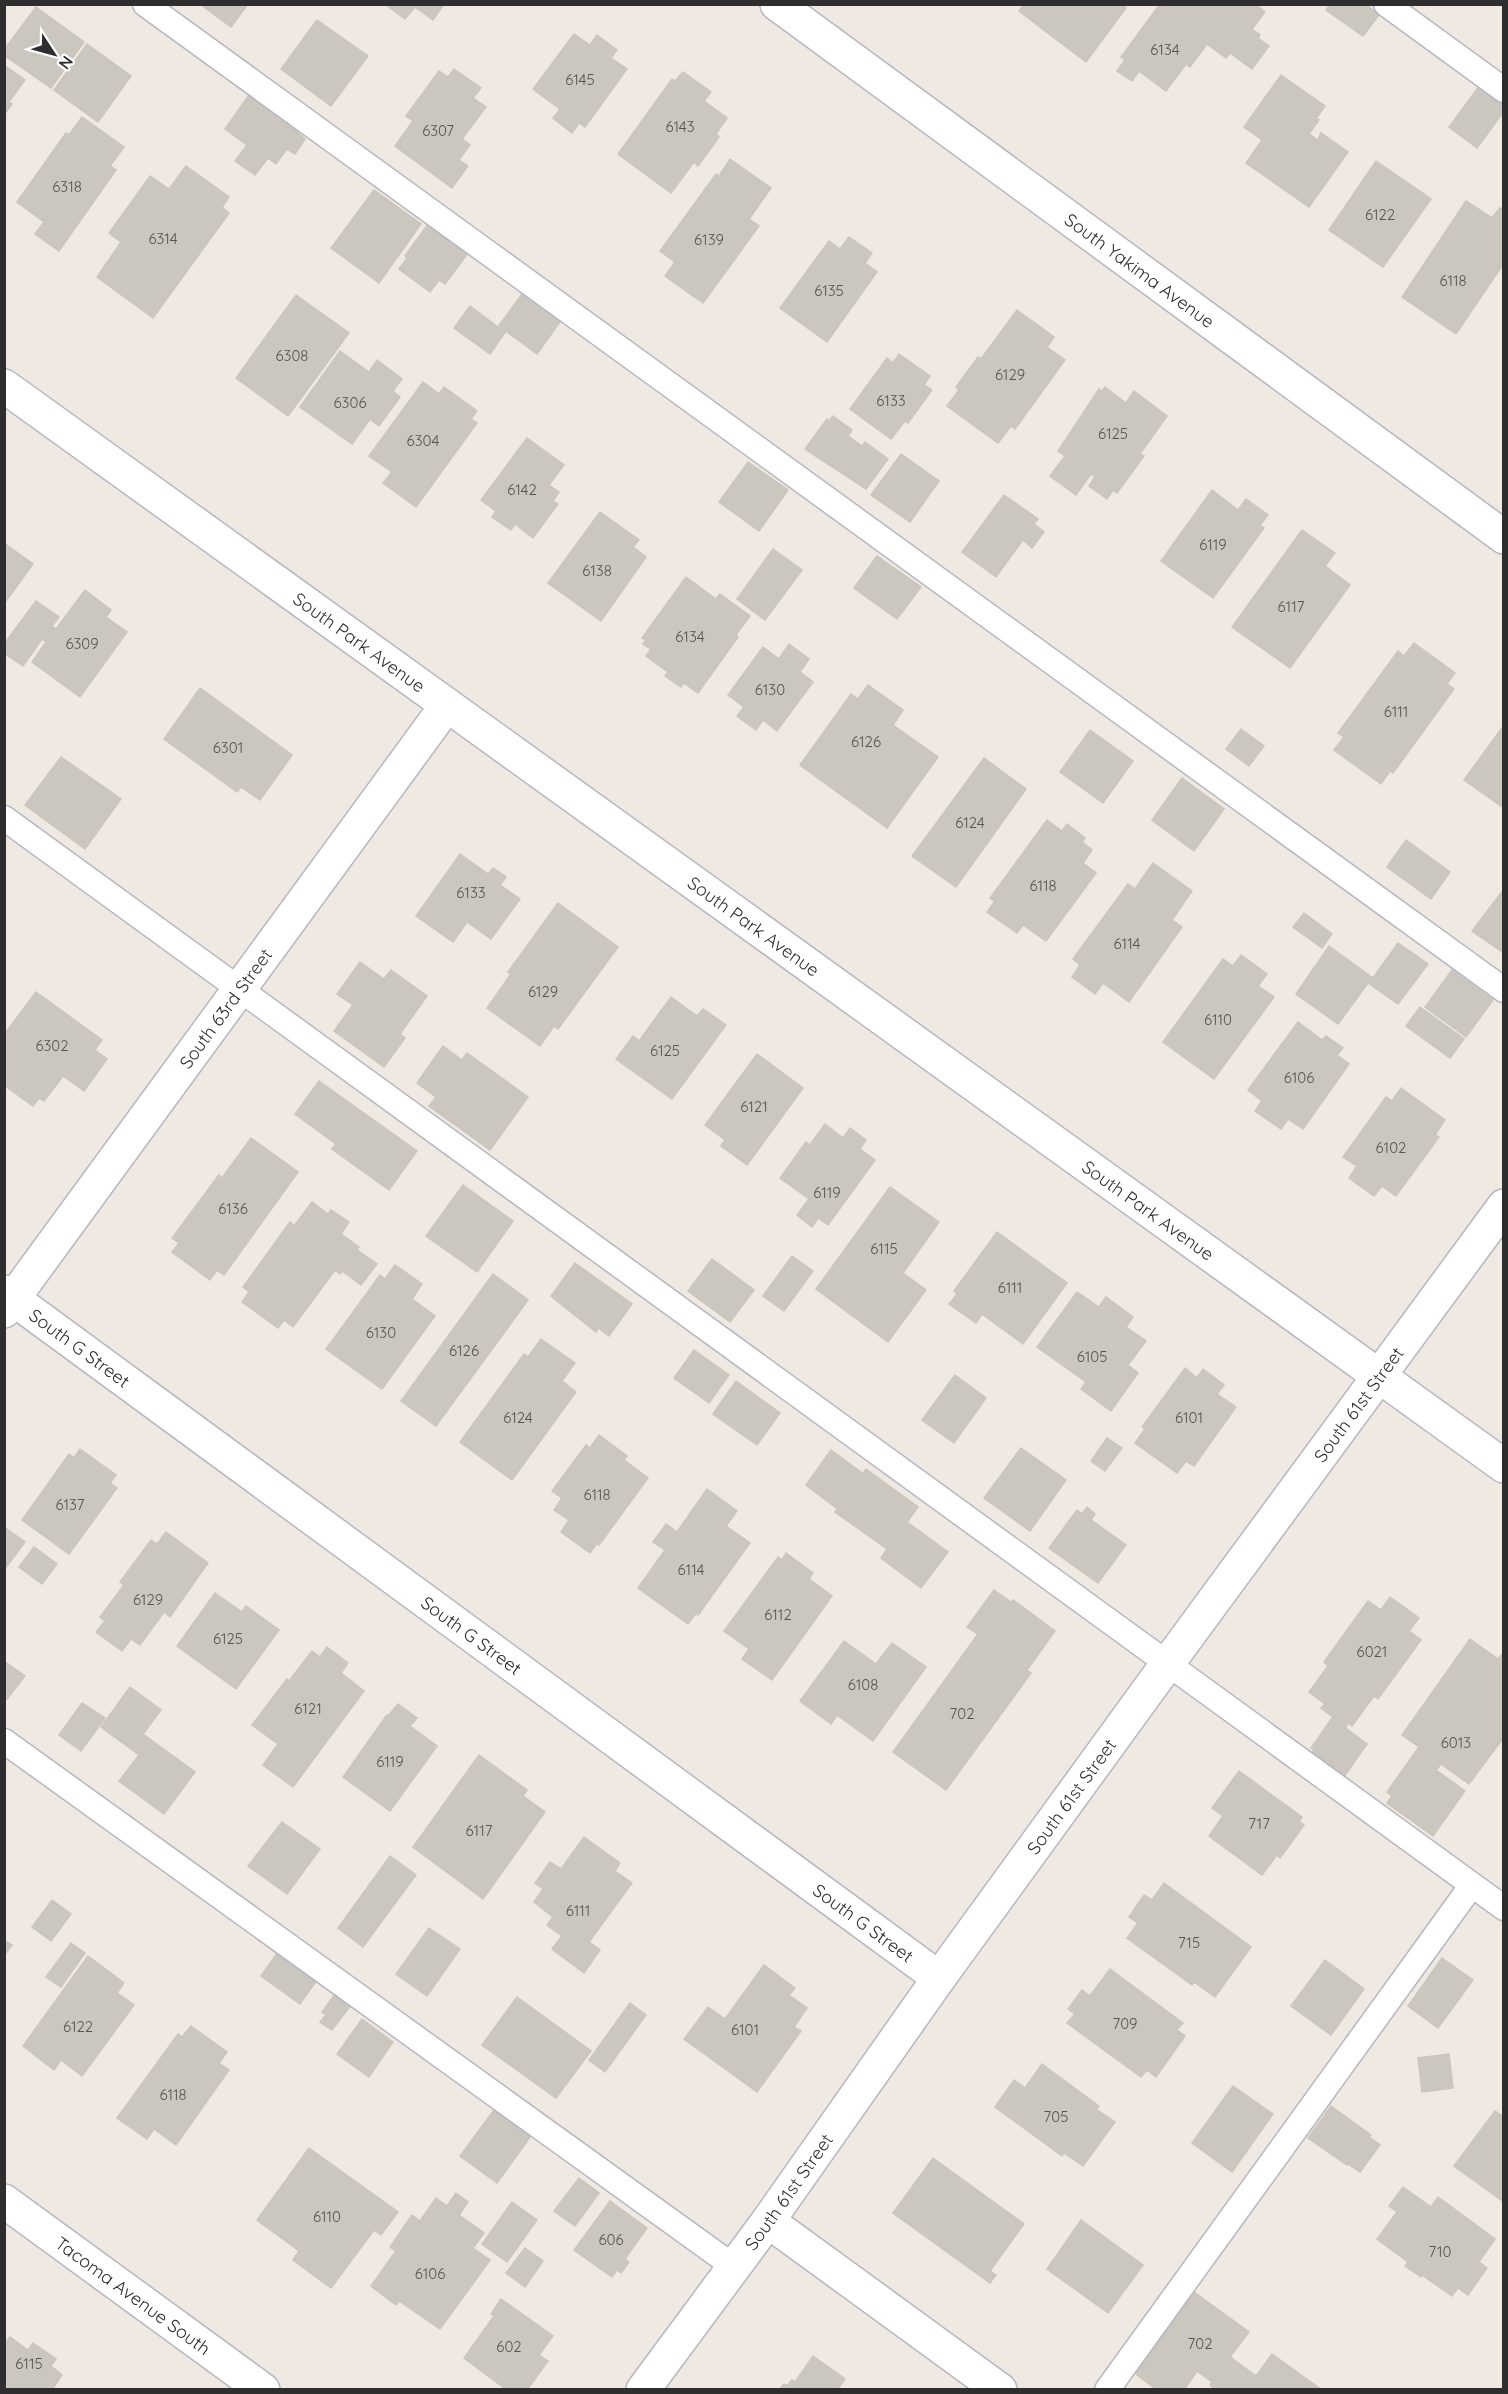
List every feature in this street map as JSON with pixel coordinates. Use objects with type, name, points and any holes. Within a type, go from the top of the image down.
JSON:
[{"type":"street","name":"South Yakima Avenue","points":[[777,4],[1503,537]]},
{"type":"street","name":"South Park Avenue","points":[[4,386],[1503,1466]]},
{"type":"street","name":"South 63rd Street","points":[[7,1300],[240,989],[447,705]]},
{"type":"street","name":"South 61st Street","points":[[643,2390],[768,2221],[939,1978],[1503,1206]]},
{"type":"street","name":"South G Street","points":[[7,1300],[939,1978]]},
{"type":"street","name":"Tacoma Avenue South","points":[[4,2201],[263,2390]]},
{"type":"street","points":[[768,2221],[1000,2390]]},
{"type":"lane","points":[[145,4],[1503,990]]},
{"type":"lane","points":[[1386,4],[1503,90]]},
{"type":"lane","points":[[4,818],[1503,1908]]},
{"type":"lane","points":[[4,1740],[733,2266]]},
{"type":"lane","points":[[1107,2390],[1472,1884]]},
{"type":"building","points":[[200,4],[248,4],[231,27]]},
{"type":"building","points":[[385,4],[444,4],[433,20],[415,7],[405,19]]},
{"type":"building","points":[[1024,4],[1121,4],[1126,8],[1086,62],[1019,11]]},
{"type":"building","points":[[1160,4],[1166,6],[1168,4],[1255,4],[1265,12],[1252,29],[1260,35],[1258,38],[1269,46],[1252,69],[1230,53],[1226,58],[1207,44],[1190,67],[1186,64],[1166,91],[1139,71],[1132,81],[1117,71],[1125,60],[1121,57]]},
{"type":"building","points":[[1330,4],[1365,4],[1379,15],[1363,36],[1326,10]]},
{"type":"building","points":[[36,7],[84,42],[51,88],[4,55],[4,50]]},
{"type":"building","points":[[317,20],[368,56],[331,106],[281,69]]},
{"type":"building","points":[[574,34],[590,45],[597,35],[617,50],[611,58],[627,69],[585,127],[579,123],[572,133],[553,118],[560,109],[533,89]]},
{"type":"building","points":[[87,44],[131,76],[98,122],[54,90]]},
{"type":"building","points":[[4,65],[25,80],[9,102],[12,104],[4,115]]},
{"type":"building","points":[[454,69],[481,88],[473,98],[486,107],[462,139],[470,145],[459,160],[468,166],[452,188],[395,146],[413,121],[406,116],[439,71],[448,77]]},
{"type":"building","points":[[683,72],[711,92],[704,101],[727,118],[716,134],[719,137],[698,166],[694,162],[671,193],[618,154],[672,79],[675,81]]},
{"type":"building","points":[[1281,75],[1325,106],[1309,134],[1318,140],[1321,133],[1348,152],[1309,207],[1246,163],[1262,140],[1244,127]]},
{"type":"building","points":[[1480,85],[1504,103],[1504,111],[1477,148],[1449,127]]},
{"type":"building","points":[[251,92],[301,129],[298,133],[305,139],[295,154],[287,149],[276,164],[268,158],[255,175],[235,161],[247,145],[225,129]]},
{"type":"building","points":[[82,117],[124,147],[110,166],[116,170],[59,251],[35,234],[44,222],[17,202],[66,133],[69,135]]},
{"type":"building","points":[[730,159],[771,188],[749,219],[759,226],[703,303],[665,276],[675,262],[660,251],[716,174],[719,176]]},
{"type":"building","points":[[1376,161],[1431,199],[1383,267],[1329,230]]},
{"type":"building","points":[[186,166],[229,197],[222,207],[229,213],[153,318],[97,277],[121,242],[109,233],[150,176],[169,189]]},
{"type":"building","points":[[374,190],[421,224],[379,283],[331,248]]},
{"type":"building","points":[[1466,201],[1492,218],[1500,208],[1504,210],[1504,263],[1456,334],[1402,297]]},
{"type":"building","points":[[428,224],[468,253],[445,284],[439,280],[430,292],[399,269],[407,258],[405,256]]},
{"type":"building","points":[[849,237],[872,253],[865,263],[877,272],[827,342],[780,308],[829,241],[840,249]]},
{"type":"building","points":[[522,294],[560,322],[537,354],[506,331],[490,354],[454,328],[470,306],[498,327]]},
{"type":"building","points":[[296,295],[349,333],[288,416],[236,378]]},
{"type":"building","points":[[1017,310],[1054,337],[1047,347],[1065,360],[1015,429],[1011,426],[998,443],[947,406],[959,390],[956,387],[978,357],[981,359]]},
{"type":"building","points":[[340,351],[369,372],[377,360],[402,379],[393,391],[400,397],[379,426],[370,419],[352,444],[300,407]]},
{"type":"building","points":[[899,354],[930,376],[924,385],[932,390],[908,423],[905,421],[891,439],[850,409],[887,358],[893,363]]},
{"type":"building","points":[[423,382],[439,394],[444,387],[477,411],[471,419],[477,423],[416,507],[383,483],[392,472],[369,456]]},
{"type":"building","points":[[1105,387],[1126,403],[1134,391],[1167,416],[1140,454],[1144,456],[1117,493],[1113,490],[1107,499],[1089,486],[1095,477],[1091,474],[1076,495],[1050,476],[1065,456],[1058,451],[1099,389],[1102,391]]},
{"type":"building","points":[[833,416],[852,430],[848,436],[862,446],[865,442],[888,459],[866,489],[805,449],[827,419],[829,421]]},
{"type":"building","points":[[527,438],[564,465],[549,485],[559,492],[553,501],[558,504],[533,538],[515,524],[511,530],[492,517],[496,511],[481,500]]},
{"type":"building","points":[[901,454],[939,481],[910,522],[871,495]]},
{"type":"building","points":[[748,462],[788,490],[759,531],[719,502]]},
{"type":"building","points":[[1212,490],[1238,510],[1246,499],[1268,515],[1260,525],[1264,528],[1213,598],[1161,561]]},
{"type":"building","points":[[1004,495],[1038,519],[1034,524],[1044,532],[1032,548],[1023,540],[996,577],[962,552]]},
{"type":"building","points":[[600,512],[639,540],[633,547],[646,557],[601,621],[548,583]]},
{"type":"building","points":[[1302,530],[1335,553],[1325,566],[1350,585],[1290,668],[1232,627]]},
{"type":"building","points":[[4,543],[33,564],[4,604]]},
{"type":"building","points":[[773,549],[802,570],[765,620],[737,599]]},
{"type":"building","points":[[877,556],[921,587],[897,619],[854,588]]},
{"type":"building","points":[[686,577],[716,599],[720,594],[750,616],[736,635],[738,637],[698,693],[684,683],[681,687],[665,676],[668,672],[646,656],[651,649],[643,644],[646,640],[642,638]]},
{"type":"building","points":[[85,590],[111,610],[106,617],[127,632],[80,697],[32,662],[46,642],[42,639],[23,666],[4,653],[4,644],[36,601],[59,617],[52,626],[56,629]]},
{"type":"building","points":[[1414,643],[1455,673],[1447,684],[1454,689],[1393,773],[1390,771],[1381,784],[1334,750],[1344,737],[1338,733],[1398,651],[1404,656]]},
{"type":"building","points":[[789,644],[809,659],[800,672],[813,682],[777,731],[763,720],[756,730],[737,716],[744,707],[728,695],[763,647],[779,659]]},
{"type":"building","points":[[868,685],[903,710],[893,725],[938,757],[887,828],[800,765],[851,694],[858,699]]},
{"type":"building","points":[[200,688],[292,755],[260,800],[241,787],[237,792],[164,739]]},
{"type":"building","points":[[1504,725],[1504,808],[1464,780]]},
{"type":"building","points":[[1241,729],[1264,746],[1249,766],[1226,749]]},
{"type":"building","points":[[1090,730],[1133,761],[1103,803],[1060,772]]},
{"type":"building","points":[[61,757],[121,799],[85,849],[25,805]]},
{"type":"building","points":[[984,758],[1026,789],[956,887],[912,856]]},
{"type":"building","points":[[1182,778],[1224,809],[1194,851],[1152,820]]},
{"type":"building","points":[[1047,820],[1062,831],[1067,824],[1085,838],[1082,842],[1092,850],[1083,863],[1096,873],[1046,941],[1023,925],[1017,933],[987,912],[995,901],[990,898]]},
{"type":"building","points":[[1406,840],[1450,872],[1431,899],[1387,867]]},
{"type":"building","points":[[460,854],[488,874],[493,868],[506,877],[500,885],[520,899],[491,939],[467,922],[453,942],[416,916]]},
{"type":"building","points":[[1153,863],[1192,891],[1172,920],[1182,927],[1129,1002],[1103,983],[1095,994],[1072,977],[1080,965],[1073,959],[1128,884],[1135,889]]},
{"type":"building","points":[[1504,889],[1504,953],[1472,931]]},
{"type":"building","points":[[558,903],[618,947],[558,1029],[554,1026],[540,1046],[487,1008],[511,974],[508,972]]},
{"type":"building","points":[[1304,913],[1332,934],[1322,948],[1293,927]]},
{"type":"building","points":[[1398,943],[1428,964],[1398,1004],[1368,983],[1338,1024],[1296,994],[1329,946],[1373,978]]},
{"type":"building","points":[[1241,955],[1267,974],[1258,986],[1274,997],[1214,1079],[1163,1042],[1223,959],[1233,966]]},
{"type":"building","points":[[360,962],[384,979],[391,970],[427,996],[400,1034],[405,1038],[384,1067],[334,1031],[353,1005],[337,994]]},
{"type":"building","points":[[1452,970],[1493,1000],[1466,1037],[1425,1007]]},
{"type":"building","points":[[36,992],[102,1040],[95,1050],[107,1059],[84,1091],[63,1076],[44,1101],[39,1098],[33,1106],[4,1085],[4,1035]]},
{"type":"building","points":[[671,997],[697,1016],[703,1009],[726,1025],[672,1099],[616,1059],[633,1036],[639,1041]]},
{"type":"building","points":[[1420,1007],[1464,1039],[1450,1058],[1406,1026]]},
{"type":"building","points":[[1298,1022],[1322,1040],[1326,1036],[1343,1048],[1337,1055],[1349,1064],[1303,1129],[1288,1119],[1281,1129],[1255,1111],[1262,1101],[1248,1090]]},
{"type":"building","points":[[443,1046],[462,1060],[467,1053],[528,1097],[490,1150],[429,1106],[436,1097],[417,1083]]},
{"type":"building","points":[[757,1054],[803,1088],[747,1165],[721,1146],[725,1140],[705,1125]]},
{"type":"building","points":[[319,1081],[417,1151],[389,1190],[332,1149],[336,1144],[295,1114]]},
{"type":"building","points":[[1401,1088],[1445,1120],[1435,1135],[1439,1137],[1396,1196],[1382,1186],[1374,1196],[1349,1178],[1357,1166],[1343,1157],[1386,1097],[1392,1101]]},
{"type":"building","points":[[825,1124],[843,1138],[850,1128],[866,1140],[860,1149],[875,1160],[828,1225],[818,1218],[812,1227],[797,1215],[809,1199],[780,1178],[806,1142],[810,1145]]},
{"type":"building","points":[[251,1138],[298,1172],[224,1275],[217,1270],[210,1280],[172,1252],[179,1243],[172,1238],[219,1175],[222,1178]]},
{"type":"building","points":[[463,1185],[513,1221],[477,1272],[426,1236]]},
{"type":"building","points":[[890,1187],[939,1222],[903,1273],[926,1290],[888,1342],[816,1289]]},
{"type":"building","points":[[312,1202],[328,1214],[331,1210],[349,1222],[341,1234],[359,1247],[357,1250],[377,1264],[361,1285],[342,1271],[340,1274],[335,1270],[293,1327],[284,1320],[278,1328],[242,1302],[249,1292],[243,1287],[290,1222],[294,1226]]},
{"type":"building","points":[[997,1232],[1067,1283],[1023,1344],[982,1314],[976,1323],[949,1304],[957,1294],[954,1291]]},
{"type":"building","points":[[792,1256],[813,1271],[784,1311],[763,1296]]},
{"type":"building","points":[[712,1259],[754,1290],[730,1322],[688,1291]]},
{"type":"building","points":[[575,1263],[632,1304],[609,1336],[598,1328],[596,1332],[551,1296]]},
{"type":"building","points":[[395,1265],[422,1284],[412,1299],[435,1316],[382,1389],[326,1349],[380,1275],[385,1279]]},
{"type":"building","points":[[493,1274],[528,1300],[436,1426],[401,1401]]},
{"type":"building","points":[[1077,1292],[1099,1307],[1106,1297],[1133,1317],[1126,1327],[1146,1341],[1128,1365],[1138,1373],[1111,1411],[1081,1389],[1086,1382],[1037,1347]]},
{"type":"building","points":[[541,1339],[575,1363],[562,1381],[576,1392],[512,1480],[460,1442],[524,1354],[528,1357]]},
{"type":"building","points":[[694,1350],[729,1375],[709,1403],[674,1378]]},
{"type":"building","points":[[1185,1368],[1197,1378],[1203,1369],[1224,1385],[1217,1394],[1236,1407],[1194,1466],[1186,1461],[1177,1473],[1135,1443],[1145,1429],[1142,1427]]},
{"type":"building","points":[[955,1375],[986,1398],[954,1443],[922,1420]]},
{"type":"building","points":[[736,1381],[780,1413],[757,1445],[713,1414]]},
{"type":"building","points":[[599,1435],[627,1456],[624,1460],[648,1478],[599,1545],[597,1543],[590,1553],[561,1532],[569,1520],[554,1510],[562,1498],[552,1491],[586,1445],[590,1448]]},
{"type":"building","points":[[1107,1438],[1122,1448],[1105,1471],[1091,1461]]},
{"type":"building","points":[[1021,1448],[1066,1480],[1030,1531],[984,1498]]},
{"type":"building","points":[[80,1449],[116,1475],[110,1483],[117,1488],[69,1554],[22,1520],[69,1454],[74,1458]]},
{"type":"building","points":[[831,1450],[862,1473],[836,1508],[806,1485]]},
{"type":"building","points":[[866,1469],[918,1507],[907,1522],[948,1552],[921,1588],[881,1558],[887,1549],[835,1512]]},
{"type":"building","points":[[707,1489],[737,1511],[726,1526],[750,1543],[698,1615],[696,1613],[688,1624],[638,1588],[665,1550],[653,1542],[666,1524],[677,1532]]},
{"type":"building","points":[[1087,1507],[1095,1514],[1091,1520],[1126,1545],[1098,1583],[1049,1548],[1077,1510],[1082,1514]]},
{"type":"building","points":[[4,1527],[25,1542],[4,1570]]},
{"type":"building","points":[[166,1532],[208,1563],[170,1617],[164,1612],[140,1645],[131,1639],[122,1651],[96,1632],[105,1621],[100,1617],[124,1585],[120,1582],[151,1540],[157,1544]]},
{"type":"building","points":[[34,1547],[57,1564],[42,1584],[19,1567]]},
{"type":"building","points":[[786,1553],[813,1573],[809,1579],[832,1596],[772,1680],[742,1659],[749,1649],[724,1631],[778,1557],[782,1560]]},
{"type":"building","points":[[994,1590],[1011,1602],[1013,1600],[1055,1631],[1027,1670],[1031,1673],[946,1790],[893,1752],[978,1634],[967,1627]]},
{"type":"building","points":[[215,1593],[242,1612],[246,1606],[279,1630],[236,1689],[177,1646]]},
{"type":"building","points":[[1390,1597],[1419,1618],[1409,1631],[1421,1640],[1378,1699],[1374,1696],[1352,1726],[1348,1723],[1346,1727],[1321,1708],[1325,1704],[1309,1692],[1328,1666],[1324,1662],[1368,1601],[1381,1610]]},
{"type":"building","points":[[1470,1639],[1498,1659],[1504,1652],[1504,1737],[1469,1784],[1441,1764],[1436,1770],[1465,1791],[1433,1836],[1387,1803],[1392,1796],[1387,1792],[1419,1747],[1402,1735]]},
{"type":"building","points":[[844,1641],[876,1664],[892,1643],[926,1667],[873,1741],[837,1715],[831,1724],[800,1701]]},
{"type":"building","points":[[327,1647],[348,1663],[341,1673],[364,1691],[293,1787],[263,1765],[278,1744],[252,1725],[312,1651],[320,1657]]},
{"type":"building","points":[[4,1661],[25,1676],[7,1699],[4,1697]]},
{"type":"building","points":[[130,1687],[161,1710],[143,1734],[195,1772],[164,1814],[119,1781],[139,1755],[101,1727]]},
{"type":"building","points":[[82,1703],[105,1718],[81,1751],[59,1735]]},
{"type":"building","points":[[398,1704],[417,1718],[410,1726],[437,1746],[390,1811],[343,1777],[387,1715]]},
{"type":"building","points":[[1332,1718],[1367,1744],[1344,1777],[1312,1753],[1314,1750],[1311,1748]]},
{"type":"building","points":[[479,1755],[527,1790],[523,1796],[545,1812],[483,1899],[413,1847]]},
{"type":"building","points":[[1239,1771],[1302,1817],[1299,1822],[1304,1825],[1280,1858],[1277,1855],[1262,1875],[1209,1836],[1223,1816],[1212,1808]]},
{"type":"building","points":[[282,1822],[320,1849],[287,1894],[248,1866]]},
{"type":"building","points":[[584,1837],[620,1863],[615,1871],[632,1883],[589,1942],[600,1950],[584,1973],[552,1949],[562,1936],[547,1925],[553,1917],[534,1902],[543,1889],[535,1883],[550,1862],[561,1869]]},
{"type":"building","points":[[390,1856],[416,1875],[363,1947],[338,1928]]},
{"type":"building","points":[[1164,1883],[1251,1947],[1215,1997],[1194,1982],[1192,1985],[1127,1938],[1138,1923],[1129,1917],[1144,1895],[1152,1900]]},
{"type":"building","points":[[52,1900],[71,1914],[51,1941],[32,1927]]},
{"type":"building","points":[[429,1928],[460,1949],[427,1996],[396,1974]]},
{"type":"building","points":[[4,1940],[12,1945],[4,1956]]},
{"type":"building","points":[[71,1943],[85,1953],[61,1987],[46,1977]]},
{"type":"building","points":[[278,1952],[317,1980],[300,2004],[261,1976]]},
{"type":"building","points":[[88,1956],[124,1983],[117,1993],[134,2005],[82,2076],[61,2060],[54,2070],[23,2046]]},
{"type":"building","points":[[1442,1958],[1473,1980],[1438,2028],[1408,2006]]},
{"type":"building","points":[[1325,1960],[1364,1989],[1331,2035],[1291,2006]]},
{"type":"building","points":[[764,1965],[795,1988],[789,1995],[807,2008],[794,2027],[801,2031],[757,2092],[684,2039],[708,2007],[725,2019]]},
{"type":"building","points":[[1110,1969],[1183,2023],[1177,2030],[1185,2036],[1156,2077],[1147,2070],[1141,2077],[1067,2023],[1075,2014],[1068,2009],[1082,1990],[1090,1996]]},
{"type":"building","points":[[335,1994],[351,2005],[332,2030],[320,2022],[326,2015],[322,2012]]},
{"type":"building","points":[[517,1997],[591,2051],[556,2098],[482,2045]]},
{"type":"building","points":[[630,2003],[646,2015],[605,2072],[589,2060]]},
{"type":"building","points":[[362,2019],[393,2042],[369,2077],[337,2054]]},
{"type":"building","points":[[191,2026],[227,2052],[219,2063],[229,2070],[176,2145],[154,2129],[147,2139],[117,2118],[178,2034],[182,2037]]},
{"type":"building","points":[[1449,2054],[1453,2088],[1422,2092],[1418,2058]]},
{"type":"building","points":[[1042,2064],[1099,2106],[1096,2109],[1115,2122],[1083,2166],[1064,2153],[1062,2156],[995,2107],[1014,2080],[1025,2088]]},
{"type":"building","points":[[1233,2086],[1273,2114],[1232,2172],[1192,2143]]},
{"type":"building","points":[[1331,2106],[1371,2135],[1369,2137],[1380,2145],[1360,2172],[1308,2138]]},
{"type":"building","points":[[494,2110],[531,2136],[497,2183],[460,2156]]},
{"type":"building","points":[[1495,2111],[1504,2117],[1504,2202],[1454,2166]]},
{"type":"building","points":[[309,2148],[398,2212],[381,2235],[374,2230],[331,2288],[293,2260],[299,2251],[257,2220]]},
{"type":"building","points":[[933,2158],[1024,2224],[990,2271],[996,2275],[990,2283],[893,2213]]},
{"type":"building","points":[[579,2178],[599,2193],[575,2226],[554,2211]]},
{"type":"building","points":[[1403,2187],[1431,2207],[1438,2197],[1495,2239],[1479,2262],[1487,2268],[1468,2295],[1458,2288],[1452,2296],[1422,2275],[1421,2277],[1405,2266],[1408,2262],[1377,2239],[1397,2212],[1389,2206]]},
{"type":"building","points":[[456,2193],[468,2202],[459,2215],[484,2233],[473,2248],[490,2260],[440,2329],[399,2301],[396,2305],[371,2286],[396,2251],[390,2247],[412,2215],[420,2221],[436,2198],[447,2206]]},
{"type":"building","points":[[610,2201],[647,2228],[625,2259],[629,2262],[621,2273],[617,2270],[612,2277],[574,2250]]},
{"type":"building","points":[[512,2202],[537,2220],[507,2262],[482,2244]]},
{"type":"building","points":[[1081,2220],[1143,2265],[1108,2313],[1047,2269]]},
{"type":"building","points":[[525,2248],[543,2261],[525,2287],[506,2273]]},
{"type":"building","points":[[1194,2292],[1249,2332],[1230,2357],[1256,2376],[1272,2354],[1322,2390],[1215,2390],[1210,2385],[1212,2382],[1197,2371],[1184,2390],[1157,2390],[1136,2374]]},
{"type":"building","points":[[501,2299],[553,2336],[539,2355],[548,2361],[527,2390],[507,2390],[464,2358],[494,2316],[491,2314]]},
{"type":"building","points":[[10,2337],[28,2350],[33,2343],[56,2359],[51,2366],[62,2375],[52,2390],[4,2390],[4,2344]]},
{"type":"building","points":[[813,2356],[845,2379],[837,2390],[779,2390],[792,2380],[795,2382]]}]
